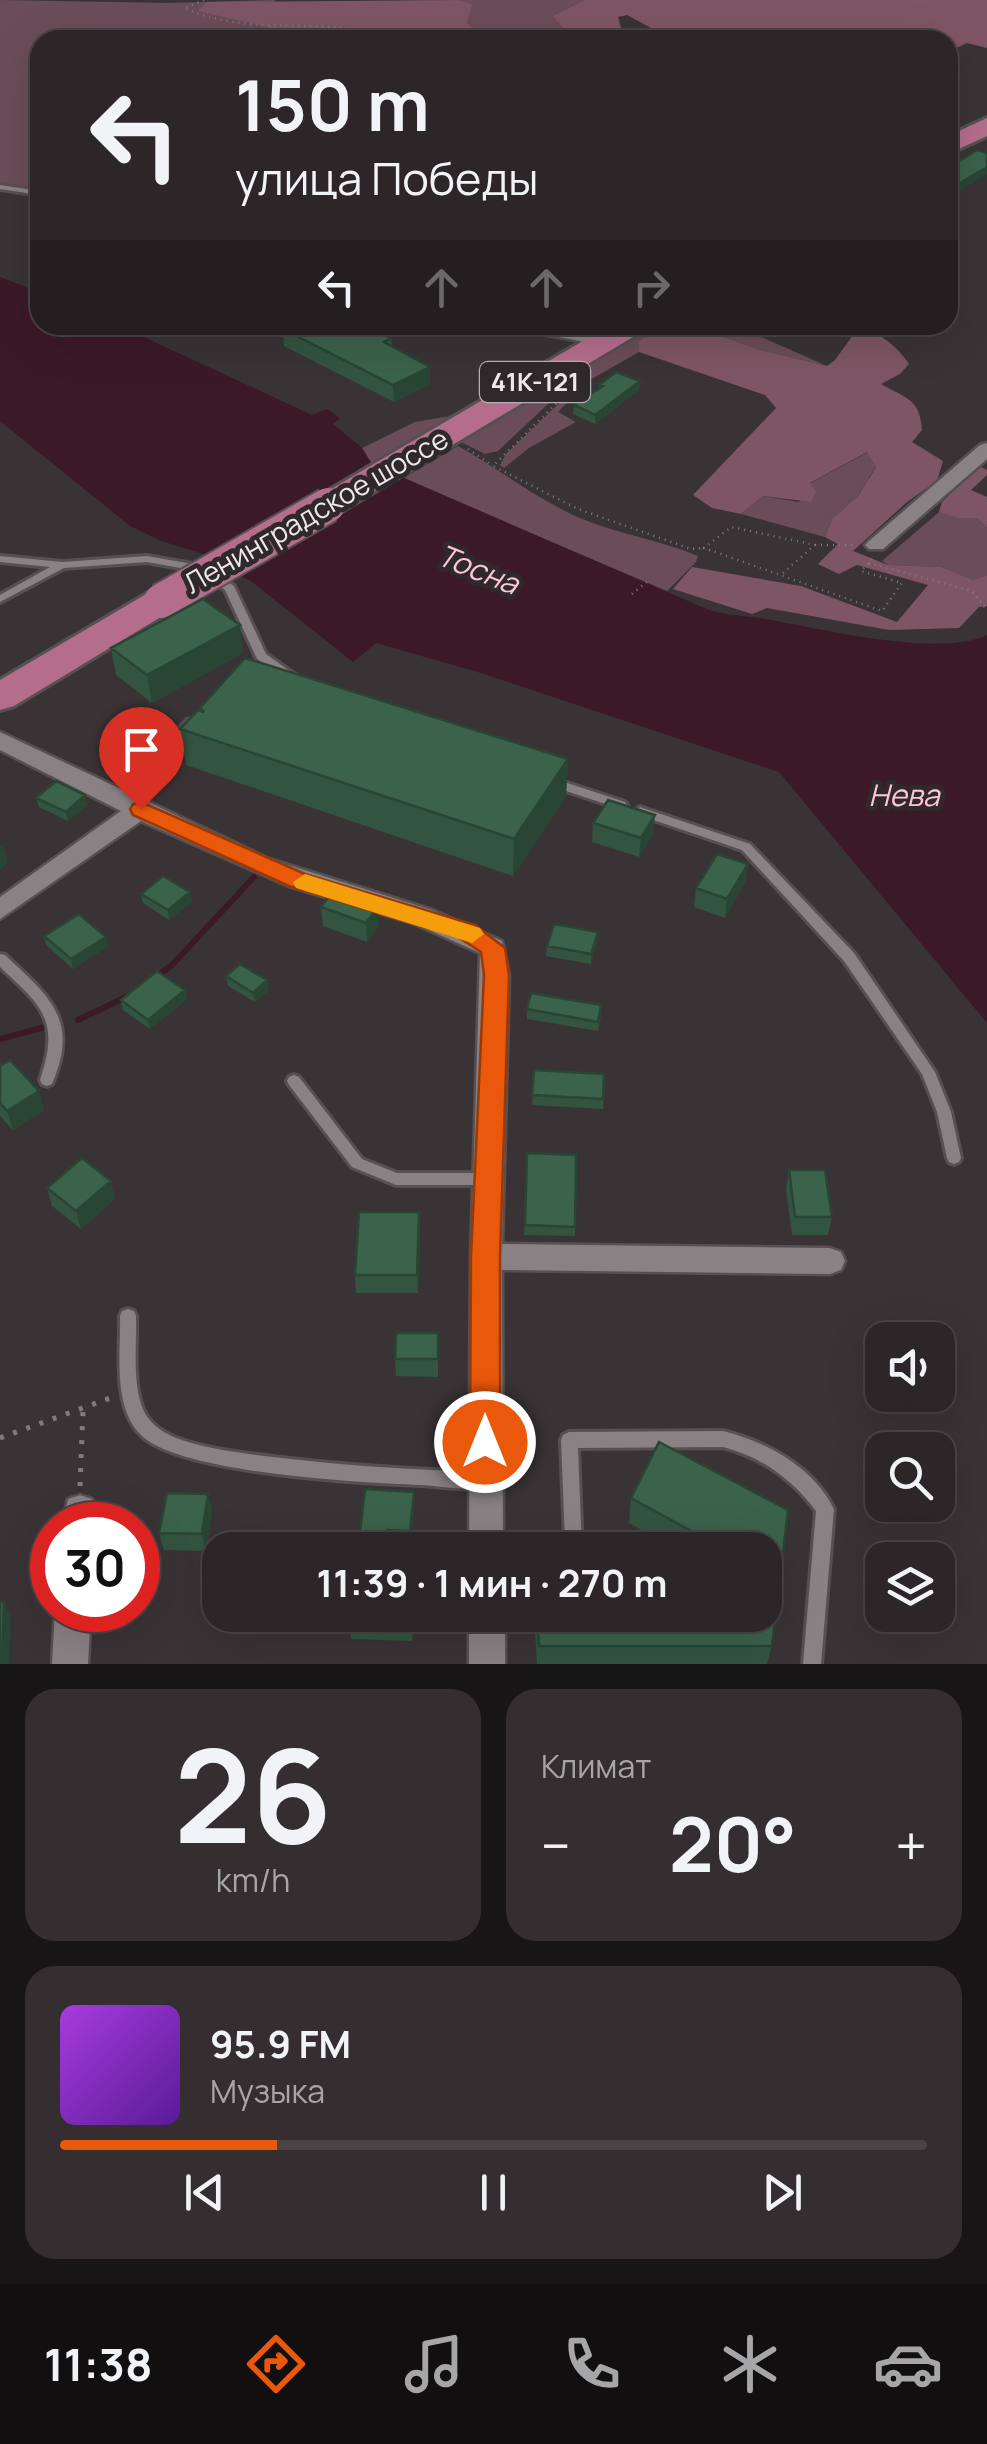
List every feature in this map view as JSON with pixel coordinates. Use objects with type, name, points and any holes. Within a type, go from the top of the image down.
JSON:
[{"type":"main road","points":[[958,141],[987,126]]},
{"type":"main road","name":"Ленинградское шоссе","points":[[0,697],[615,335]]},
{"type":"street","points":[[578,335],[599,344]]},
{"type":"street","points":[[872,554],[987,450]]},
{"type":"street","points":[[0,740],[297,880],[467,931],[493,948],[496,975],[486,1257],[486,1532]]},
{"type":"street","points":[[0,910],[141,809]]},
{"type":"street","points":[[486,1257],[830,1261]]},
{"type":"street","points":[[70,1664],[72,1632]]},
{"type":"street","points":[[487,1632],[487,1664]]},
{"type":"lane","points":[[0,187],[30,192]]},
{"type":"lane","points":[[0,560],[62,564],[147,559],[200,568],[230,588],[261,656],[310,690]]},
{"type":"lane","points":[[0,600],[62,564]]},
{"type":"lane","points":[[250,666],[261,656]]},
{"type":"lane","points":[[161,756],[200,714]]},
{"type":"lane","points":[[540,778],[746,847],[849,957],[928,1072],[944,1112],[954,1158]]},
{"type":"lane","points":[[0,959],[55,1015],[59,1031],[57,1056],[48,1080]]},
{"type":"lane","points":[[294,1081],[356,1163],[396,1179],[489,1179]]},
{"type":"lane","points":[[128,1316],[132,1407],[150,1433],[183,1450],[398,1479],[485,1480]]},
{"type":"lane","points":[[573,1532],[569,1440],[724,1438],[772,1456],[825,1509],[812,1664]]},
{"type":"path","points":[[204,0],[184,8],[198,16],[255,28],[316,30]]},
{"type":"path","points":[[493,466],[568,391]]},
{"type":"path","points":[[484,458],[578,509],[691,549],[704,548],[782,573],[882,611],[902,583],[861,571],[872,554]]},
{"type":"path","points":[[704,548],[731,527],[872,554],[972,591],[987,610]]},
{"type":"path","points":[[782,573],[815,545]]},
{"type":"path","points":[[632,594],[648,582]]},
{"type":"path","points":[[0,1438],[132,1389]]},
{"type":"path","points":[[80,1502],[83,1409]]},
{"type":"shaded area","points":[[0,0],[168,3],[275,0],[271,28],[367,30],[30,30],[30,190],[0,185]]},
{"type":"shaded area","points":[[460,0],[584,0],[552,16],[565,30],[474,30],[467,22]]},
{"type":"shaded area","points":[[460,0],[472,5],[467,22],[474,30],[271,28],[198,11],[207,2]]},
{"type":"shaded area","points":[[584,0],[987,0],[987,48],[967,43],[958,47],[958,30],[655,30],[627,15],[618,17],[621,30],[565,30],[552,16]]},
{"type":"shaded area","points":[[636,335],[652,335],[639,342],[639,352],[588,381],[558,412],[576,422],[529,448],[504,468],[500,465],[506,454],[573,390],[573,371]]},
{"type":"shaded area","points":[[648,335],[718,335],[827,366],[853,335],[876,335],[893,345],[909,364],[881,384],[914,405],[922,430],[912,442],[943,461],[937,481],[907,502],[853,551],[888,565],[942,567],[973,580],[987,575],[987,606],[979,607],[959,628],[889,630],[767,608],[752,614],[673,589],[692,567],[801,586],[897,622],[928,585],[857,565],[839,574],[818,564],[838,544],[825,537],[832,519],[858,496],[876,467],[867,452],[810,483],[816,491],[811,502],[763,496],[741,514],[712,508],[693,495],[776,408],[765,395],[639,352],[639,342]]},
{"type":"shaded area","points":[[718,335],[757,335],[827,366]]},
{"type":"shaded area","points":[[567,380],[563,390],[498,451],[485,454],[461,442]]},
{"type":"shaded area","points":[[463,414],[372,464],[362,448],[415,422]]},
{"type":"shaded area","points":[[458,446],[571,514],[683,550],[698,556],[696,562],[667,591],[402,479]]},
{"type":"shaded area","points":[[868,452],[876,466],[858,496],[832,519],[825,537],[741,514],[763,496],[799,502],[809,484]]},
{"type":"shaded area","points":[[979,466],[987,470],[987,475],[971,490],[987,497],[987,528],[977,518],[957,518],[939,512],[942,502]]},
{"type":"shaded area","points":[[939,512],[957,518],[977,518],[987,528],[987,575],[973,580],[942,567],[888,565],[882,561]]},
{"type":"water","points":[[0,277],[30,288],[30,335],[140,335],[312,415],[327,409],[340,418],[333,424],[362,448],[372,464],[709,610],[911,643],[941,644],[987,635],[987,1023],[779,772],[481,673],[376,643],[353,662],[252,582],[200,553],[130,526],[0,421]]},
{"type":"building","points":[[977,150],[987,153],[987,167],[958,184],[958,162]]},
{"type":"building","points":[[295,335],[385,335],[391,338],[384,342],[430,367],[393,385]]},
{"type":"building","points":[[616,372],[640,381],[595,415],[574,405],[603,386],[599,385]]},
{"type":"building","points":[[203,599],[240,625],[147,675],[111,648]]},
{"type":"building","points":[[245,658],[568,759],[514,839],[180,729],[198,710],[204,712],[200,708]]},
{"type":"building","points":[[56,781],[85,795],[66,812],[36,798]]},
{"type":"building","points":[[608,800],[655,815],[641,838],[593,823]]},
{"type":"building","points":[[717,854],[748,864],[727,899],[696,888]]},
{"type":"building","points":[[163,876],[190,892],[168,910],[141,894]]},
{"type":"building","points":[[333,891],[378,907],[366,923],[321,907]]},
{"type":"building","points":[[79,914],[106,937],[71,959],[44,936]]},
{"type":"building","points":[[554,924],[598,932],[591,954],[547,946]]},
{"type":"building","points":[[240,964],[267,980],[253,993],[226,976]]},
{"type":"building","points":[[157,971],[185,990],[148,1020],[121,1000]]},
{"type":"building","points":[[531,993],[601,1005],[598,1022],[527,1009]]},
{"type":"building","points":[[10,1060],[39,1091],[7,1111],[0,1103],[0,1066]]},
{"type":"building","points":[[534,1070],[604,1074],[603,1099],[532,1095]]},
{"type":"building","points":[[527,1153],[576,1155],[575,1227],[525,1225]]},
{"type":"building","points":[[82,1158],[111,1181],[76,1211],[47,1188]]},
{"type":"building","points":[[789,1170],[825,1170],[832,1217],[795,1217]]},
{"type":"building","points":[[359,1212],[419,1212],[417,1275],[355,1275]]},
{"type":"building","points":[[396,1333],[438,1333],[438,1359],[395,1359]]},
{"type":"building","points":[[659,1442],[788,1510],[782,1561],[782,1532],[693,1532],[631,1498]]},
{"type":"building","points":[[365,1489],[414,1492],[410,1531],[360,1532]]},
{"type":"building","points":[[167,1493],[208,1494],[202,1534],[160,1533]]},
{"type":"building","points":[[0,1602],[4,1602],[2,1664],[0,1664]]},
{"type":"building","points":[[538,1632],[774,1632],[772,1646],[539,1646]]},
{"type":"waterway","points":[[157,976],[172,965],[254,877]]},
{"type":"waterway","points":[[78,1020],[126,997]]},
{"type":"waterway","points":[[0,1039],[45,1027]]},
{"type":"slow traffic","points":[[305,882],[472,934]]},
{"type":"route","points":[[141,809],[297,880],[467,931],[493,948],[496,975],[486,1257],[485,1442]]},
{"type":"water label","name":"Тосна","points":[[478,570]]},
{"type":"water label","name":"Нева","points":[[904,796]]}]
